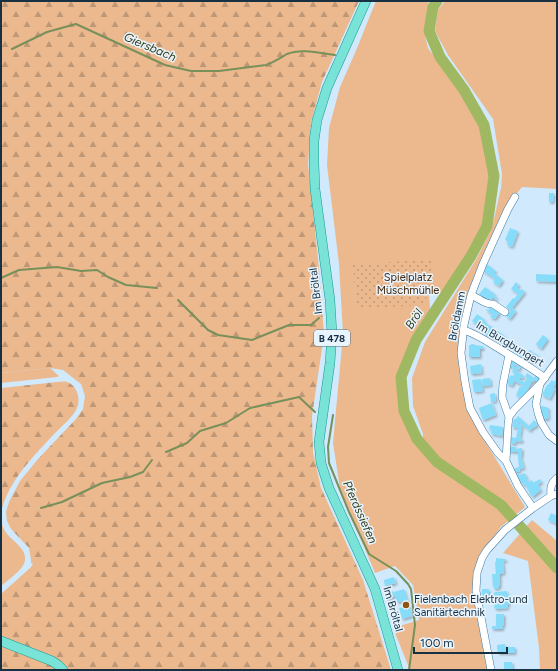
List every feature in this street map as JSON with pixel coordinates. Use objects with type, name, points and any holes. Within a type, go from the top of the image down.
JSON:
[{"type":"main road","name":"Im Bröltal","points":[[366,1],[327,88],[317,120],[314,141],[315,189],[330,300],[332,334],[330,363],[319,442],[321,463],[329,488],[375,589],[398,670]]},
{"type":"main road","points":[[1,641],[52,661],[63,670]]},
{"type":"street","name":"Bröldamm","points":[[506,461],[498,453],[483,432],[470,408],[461,353],[471,295],[483,264],[515,197]]},
{"type":"street","points":[[471,295],[478,297],[488,304],[493,304],[505,312]]},
{"type":"street","name":"Im Burgbungert","points":[[464,330],[484,339],[545,378]]},
{"type":"street","points":[[509,355],[502,396],[509,417],[506,461],[531,509]]},
{"type":"street","points":[[509,417],[523,400],[540,384],[557,361]]},
{"type":"street","points":[[540,384],[536,404],[538,413],[541,422],[549,435],[557,441]]},
{"type":"street","points":[[492,670],[476,591],[477,573],[482,558],[487,550],[505,530],[531,509],[554,495],[550,489],[553,482],[557,478]]},
{"type":"green space","points":[[1,1],[359,1],[322,82],[311,122],[308,164],[319,268],[324,335],[312,416],[313,452],[321,488],[363,580],[391,670],[1,670],[1,594],[33,564],[31,563],[29,548],[11,529],[7,521],[6,512],[9,502],[20,481],[38,459],[76,419],[83,409],[85,396],[81,384],[63,370],[50,368],[1,373]]},
{"type":"green space","points":[[376,1],[427,1],[429,4],[425,29],[428,48],[462,94],[481,127],[491,174],[485,225],[442,296],[429,293],[430,309],[433,311],[415,338],[400,377],[401,412],[414,441],[422,452],[423,434],[413,406],[412,378],[425,342],[477,258],[492,228],[501,188],[502,174],[493,119],[448,55],[435,31],[438,10],[445,1],[557,1],[557,189],[522,187],[513,198],[482,260],[460,352],[477,428],[525,507],[501,527],[483,552],[475,571],[488,670],[410,670],[393,628],[419,620],[413,585],[395,566],[375,573],[340,488],[333,443],[343,334],[339,264],[327,165],[329,128],[340,87]]},
{"type":"green space","name":"Spielplatz Müschmühle","points":[[433,259],[429,293],[422,305],[357,309],[353,265]]},
{"type":"green space","points":[[50,368],[59,376],[1,383],[1,373]]},
{"type":"green space","points":[[67,382],[76,389],[79,401],[77,408],[71,418],[55,433],[23,469],[10,489],[1,511],[1,388]]},
{"type":"green space","points":[[1,517],[4,530],[22,549],[25,562],[12,577],[1,586]]},
{"type":"green space","points":[[532,520],[557,541],[557,670],[540,670],[539,648],[528,561],[503,553]]},
{"type":"building","points":[[549,193],[554,193],[553,202],[549,202]]},
{"type":"building","points":[[510,228],[518,231],[512,247],[507,245],[508,241],[505,240]]},
{"type":"building","points":[[487,264],[496,271],[494,273],[503,280],[499,286],[493,282],[495,279],[483,271]]},
{"type":"building","points":[[536,274],[557,275],[557,282],[536,281]]},
{"type":"building","points":[[516,282],[519,285],[517,288],[522,289],[525,292],[512,308],[516,311],[510,319],[506,316],[511,310],[506,307],[518,294],[511,289]]},
{"type":"building","points":[[485,287],[495,294],[494,295],[497,298],[496,300],[493,297],[490,301],[479,294]]},
{"type":"building","points":[[491,306],[500,312],[495,319],[490,317],[492,314],[486,310],[488,310]]},
{"type":"building","points":[[477,314],[485,320],[484,321],[487,323],[486,324],[493,327],[488,336],[483,333],[480,328],[481,327],[472,321]]},
{"type":"building","points":[[498,331],[507,338],[503,345],[493,338]]},
{"type":"building","points":[[543,335],[548,339],[541,349],[536,344]]},
{"type":"building","points":[[469,345],[483,346],[483,349],[480,349],[480,357],[469,357]]},
{"type":"building","points":[[520,348],[527,352],[520,358],[515,355]]},
{"type":"building","points":[[529,350],[532,351],[530,355],[532,356],[534,353],[538,355],[532,363],[525,358]]},
{"type":"building","points":[[510,361],[516,363],[514,367],[517,367],[518,364],[521,365],[519,370],[516,370],[524,376],[519,380],[525,382],[527,373],[534,378],[536,375],[540,377],[537,382],[535,380],[533,382],[532,381],[523,399],[516,395],[520,386],[524,386],[514,381],[512,386],[506,383],[511,375],[513,376],[515,374],[512,372],[514,369],[509,367]]},
{"type":"building","points":[[481,364],[482,373],[471,374],[470,366]]},
{"type":"building","points":[[490,378],[491,385],[483,386],[482,379]]},
{"type":"building","points":[[557,378],[557,384],[556,383],[553,388],[555,388],[550,399],[542,395],[547,385],[552,380],[554,382]]},
{"type":"building","points":[[481,379],[483,391],[474,392],[472,380]]},
{"type":"building","points":[[495,393],[496,401],[491,402],[490,394]]},
{"type":"building","points":[[492,403],[496,415],[483,420],[479,408]]},
{"type":"building","points":[[541,406],[549,408],[548,419],[542,419],[543,414],[540,413]]},
{"type":"building","points":[[518,416],[529,426],[534,420],[537,425],[530,431],[519,422],[518,423],[522,426],[520,438],[522,439],[522,442],[516,441],[515,444],[510,443],[511,437],[516,438],[518,428],[512,427],[514,419]]},
{"type":"building","points":[[490,425],[503,427],[502,436],[491,434],[492,430],[489,429]]},
{"type":"building","points":[[509,446],[516,447],[516,449],[522,448],[522,456],[518,457],[518,452],[508,451]]},
{"type":"building","points":[[518,457],[521,457],[524,468],[519,469],[520,471],[514,473],[513,469],[519,467]]},
{"type":"building","points":[[519,473],[520,475],[525,473],[528,482],[532,480],[533,483],[540,479],[542,482],[538,484],[541,490],[532,497],[525,484],[523,485],[521,481],[518,482],[515,475]]},
{"type":"building","points":[[551,513],[557,516],[557,524],[548,520]]},
{"type":"building","points":[[496,558],[506,559],[506,561],[503,561],[504,573],[500,574],[500,586],[499,588],[494,589],[492,574],[496,574]]},
{"type":"building","points":[[394,577],[396,583],[385,586],[384,580]]},
{"type":"building","name":"Fielenbach Elektro-und Sanitärtechnik","points":[[404,589],[412,616],[402,619],[399,608],[404,607],[403,601],[397,602],[394,592]]},
{"type":"building","points":[[482,589],[489,589],[489,595],[482,595]]},
{"type":"building","points":[[393,591],[395,596],[387,599],[385,594]]},
{"type":"building","points":[[507,591],[507,594],[509,595],[509,598],[507,598],[509,601],[509,604],[507,605],[508,608],[496,609],[494,607],[495,597],[493,594],[495,592]]},
{"type":"building","points":[[496,614],[504,614],[503,629],[492,629],[492,626],[496,626]]},
{"type":"building","points":[[505,644],[505,647],[515,647],[515,653],[498,653],[497,645]]},
{"type":"building","points":[[504,662],[512,662],[513,670],[504,670]]},
{"type":"waterway","name":"Bröl","points":[[437,1],[433,7],[429,31],[440,57],[464,90],[484,125],[494,176],[487,226],[471,256],[416,340],[401,377],[404,411],[417,439],[437,462],[501,505],[557,568]]},
{"type":"waterway","name":"Giersbach","points":[[12,49],[47,32],[76,24],[165,65],[191,71],[219,71],[266,65],[287,54],[298,51],[335,55]]},
{"type":"waterway","points":[[1,278],[19,270],[57,267],[81,271],[97,270],[126,285],[157,288]]},
{"type":"waterway","points":[[178,300],[208,330],[218,335],[252,340],[289,325],[311,325],[319,318]]},
{"type":"waterway","name":"Pferdssiefen","points":[[166,452],[187,443],[200,431],[226,423],[250,408],[299,397],[315,412]]},
{"type":"waterway","name":"Pferdssiefen","points":[[333,415],[328,447],[329,463],[349,512],[369,554],[396,571],[411,589],[415,625],[409,670]]},
{"type":"waterway","name":"Pferdssiefen","points":[[41,508],[62,502],[102,483],[130,477],[143,472],[152,460]]},
{"type":"place","name":"Fielenbach Elektro-und Sanitärtechnik","points":[[406,605]]}]
